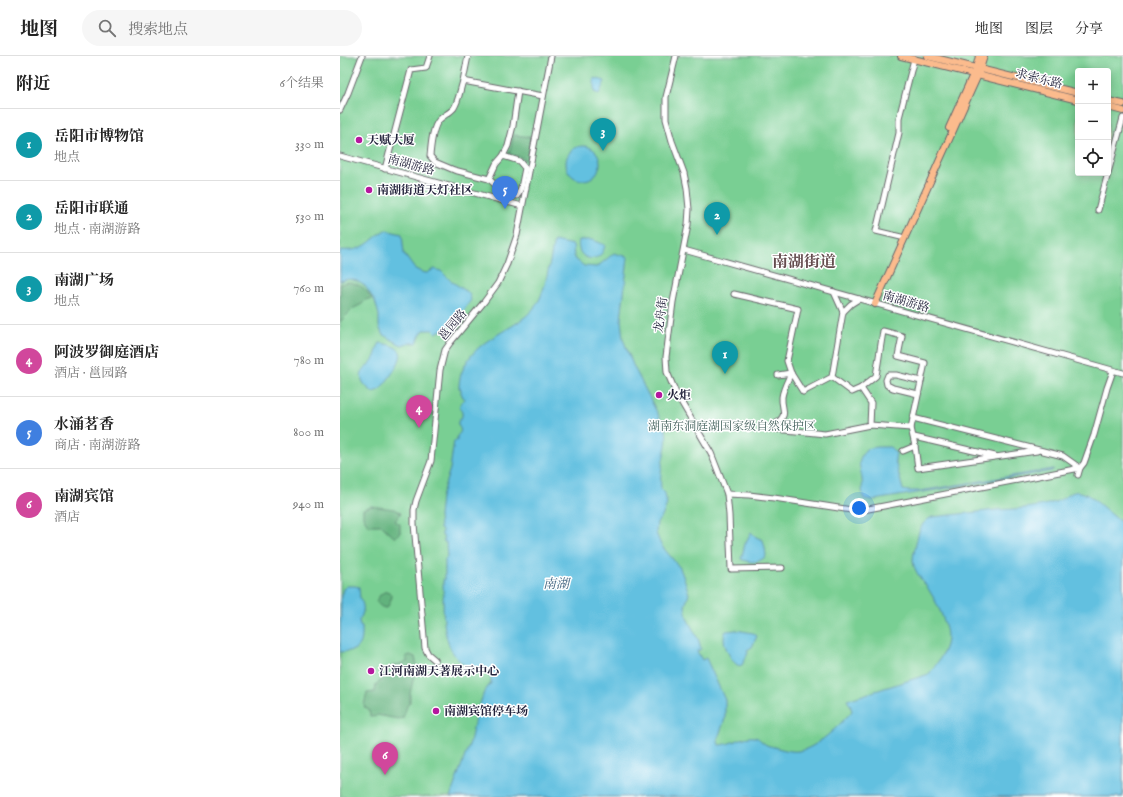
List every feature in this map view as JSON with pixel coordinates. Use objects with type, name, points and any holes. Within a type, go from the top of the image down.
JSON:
[{"type":"main road","name":"求索东路","points":[[901,56],[1075,92]]},
{"type":"main road","name":"求索东路","points":[[927,56],[1075,99]]},
{"type":"main road","points":[[873,303],[977,71],[979,56]]},
{"type":"main road","points":[[873,303],[901,237],[984,56]]},
{"type":"main road","points":[[1111,102],[1123,104]]},
{"type":"main road","points":[[1111,108],[1123,111]]},
{"type":"street","points":[[340,110],[362,56]]},
{"type":"street","points":[[385,169],[412,70],[426,68],[430,56]]},
{"type":"street","points":[[468,56],[458,99],[454,108],[440,120],[434,131],[430,156],[435,162],[454,170],[488,179],[503,192],[517,196],[521,188],[525,168],[519,161],[503,156]]},
{"type":"street","name":"邕园路","points":[[435,660],[428,654],[425,648],[414,510],[431,461],[440,370],[445,350],[498,283],[507,264],[517,235],[551,56]]},
{"type":"street","name":"龙舟街","points":[[676,56],[666,97],[666,119],[672,141],[684,173],[689,209],[684,250],[673,302],[666,357],[667,372],[676,393],[711,453],[727,494],[731,569],[782,568]]},
{"type":"street","points":[[901,237],[876,231],[899,133],[899,118],[914,59]]},
{"type":"street","points":[[463,81],[543,96]]},
{"type":"street","points":[[488,179],[508,146],[518,91]]},
{"type":"street","points":[[1111,162],[1123,118]]},
{"type":"street","name":"南湖游路","points":[[340,156],[522,206]]},
{"type":"street","points":[[1098,210],[1107,176]]},
{"type":"street","name":"南湖游路","points":[[684,250],[1123,373]]},
{"type":"street","points":[[832,377],[843,312],[834,292]]},
{"type":"street","points":[[734,294],[798,309],[787,361],[791,373],[803,392],[832,377]]},
{"type":"street","points":[[843,312],[851,304],[859,300]]},
{"type":"street","points":[[832,377],[852,392],[861,388],[876,376],[883,331],[902,336],[898,356],[925,363],[911,428],[914,437],[918,468],[1040,450]]},
{"type":"street","points":[[1078,475],[1094,435],[1113,371]]},
{"type":"street","points":[[778,375],[791,373]]},
{"type":"street","points":[[791,373],[782,397],[784,412],[782,419],[777,423],[776,429],[825,434],[870,425],[911,428]]},
{"type":"street","points":[[918,394],[893,388],[887,385],[886,380],[888,375],[896,375],[921,380]]},
{"type":"street","points":[[861,388],[871,403],[870,425]]},
{"type":"street","points":[[913,418],[1063,456],[1080,468]]},
{"type":"street","points":[[914,437],[998,456]]},
{"type":"street","points":[[903,451],[915,446]]},
{"type":"street","points":[[727,494],[768,498],[858,511],[1080,468]]},
{"type":"green space","name":"湖南东洞庭湖国家级自然保护区","points":[[340,56],[1123,56],[1123,797],[340,797]]},
{"type":"green space","points":[[514,135],[531,137],[527,162],[521,157],[509,154]]},
{"type":"green space","points":[[348,282],[357,284],[363,288],[372,299],[367,299],[362,304],[354,308],[340,322],[340,284]]},
{"type":"green space","points":[[371,506],[394,509],[401,513],[395,521],[400,524],[400,533],[395,538],[381,525],[368,525],[363,517],[363,509]]},
{"type":"green space","points":[[386,591],[389,592],[392,597],[387,608],[385,608],[379,605],[376,601],[381,594]]},
{"type":"green space","points":[[410,655],[415,657],[417,666],[410,694],[410,702],[403,718],[398,719],[377,715],[375,717],[370,716],[369,710],[365,708],[364,705],[367,693],[375,692],[376,684],[382,680],[384,673],[390,667],[408,661],[405,657]]},
{"type":"water","points":[[594,78],[605,81],[599,94],[594,92]]},
{"type":"water","points":[[580,146],[586,146],[590,147],[597,153],[600,163],[599,170],[593,177],[586,180],[580,180],[576,179],[569,173],[566,166],[566,160],[567,156],[573,149]]},
{"type":"water","points":[[385,230],[402,234],[404,254],[414,268],[421,272],[427,273],[434,269],[441,271],[451,281],[469,293],[471,300],[459,317],[451,325],[436,333],[433,330],[424,330],[417,343],[402,345],[382,334],[379,326],[379,315],[375,301],[365,286],[357,281],[349,279],[340,281],[340,250],[360,248]]},
{"type":"water","points":[[579,240],[593,240],[605,245],[603,252],[594,258],[584,256],[579,247]]},
{"type":"water","name":"南湖","points":[[554,241],[573,245],[574,258],[584,266],[597,267],[614,253],[628,257],[621,320],[623,339],[633,365],[667,434],[662,467],[661,489],[665,493],[667,504],[662,517],[657,522],[656,533],[661,545],[680,568],[689,594],[685,606],[687,618],[699,641],[701,649],[697,651],[702,660],[706,658],[725,700],[725,719],[718,738],[719,745],[755,737],[767,745],[789,751],[805,750],[827,736],[852,711],[847,700],[929,674],[943,653],[947,638],[945,623],[942,615],[913,564],[913,555],[919,532],[923,524],[928,519],[932,517],[1041,506],[1060,500],[1072,493],[1080,492],[1091,497],[1123,524],[1123,797],[450,797],[470,742],[476,714],[484,692],[491,683],[491,678],[488,673],[470,668],[460,661],[452,652],[445,629],[443,580],[445,575],[445,559],[447,558],[446,542],[444,542],[442,530],[440,529],[439,516],[441,497],[450,469],[454,441],[457,441],[457,436],[461,430],[458,422],[462,415],[460,405],[464,399],[461,389],[459,388],[461,373],[472,355],[480,347],[517,323],[534,308],[545,285]]},
{"type":"water","points":[[380,343],[396,348],[400,352],[400,356],[397,366],[389,377],[379,390],[373,392],[364,384],[361,378],[363,371],[376,354]]},
{"type":"water","points":[[890,447],[896,453],[895,460],[903,490],[908,491],[920,491],[1054,469],[1051,471],[874,500],[864,499],[860,467],[861,457],[866,449]]},
{"type":"water","points":[[751,532],[756,537],[763,540],[765,548],[766,556],[757,562],[741,559],[745,544]]},
{"type":"water","points":[[347,586],[359,587],[360,599],[363,607],[363,612],[359,620],[360,626],[362,627],[362,639],[356,649],[340,652],[341,597],[343,589]]},
{"type":"water","points":[[736,630],[753,633],[757,636],[752,647],[747,650],[748,653],[740,666],[733,661],[726,648],[724,639],[724,634],[726,631]]},
{"type":"place","name":"天赋大厦","points":[[359,140]]},
{"type":"place","name":"南湖广场","points":[[603,151]]},
{"type":"place","name":"南湖街道天灯社区","points":[[369,190]]},
{"type":"place","name":"水涌茗香","points":[[505,209]]},
{"type":"place","name":"岳阳市联通","points":[[717,235]]},
{"type":"place","name":"岳阳市博物馆","points":[[725,374]]},
{"type":"place","name":"火炬","points":[[659,395]]},
{"type":"place","name":"阿波罗御庭酒店","points":[[419,428]]},
{"type":"place","name":"江河南湖天著展示中心","points":[[371,671]]},
{"type":"place","name":"南湖宾馆停车场","points":[[436,711]]},
{"type":"place","name":"南湖宾馆","points":[[385,775]]},
{"type":"district","name":"南湖街道","points":[[804,263]]}]
